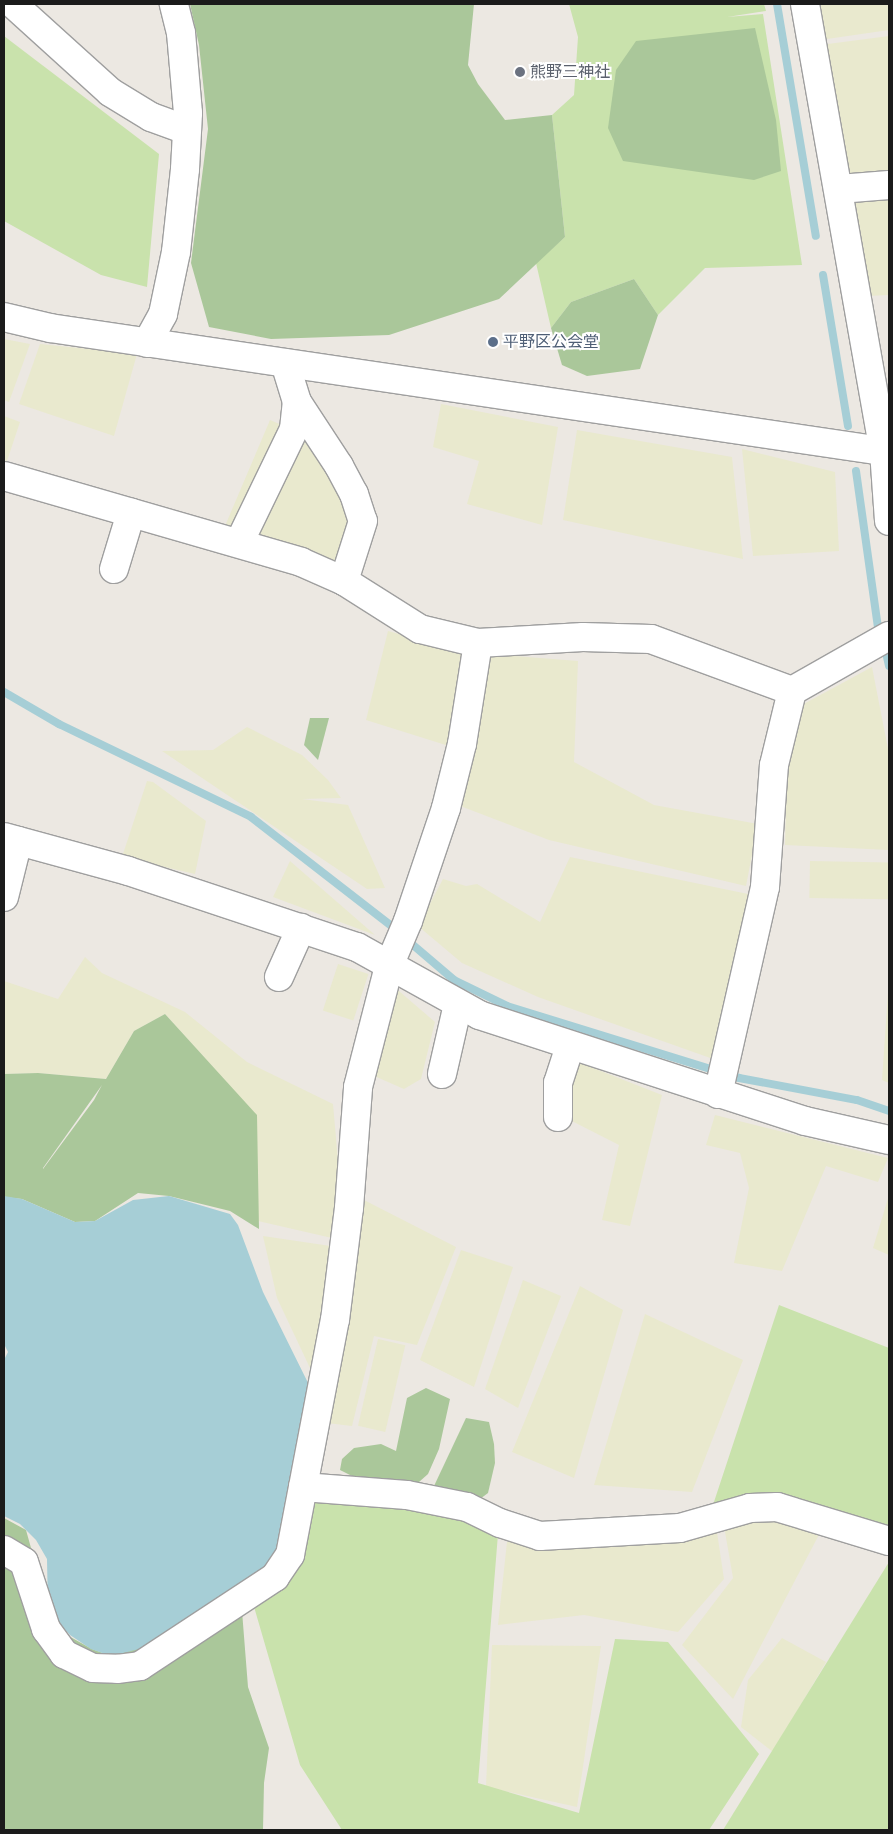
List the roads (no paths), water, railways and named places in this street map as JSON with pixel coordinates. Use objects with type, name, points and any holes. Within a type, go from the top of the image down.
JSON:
[{"type":"street","points":[[13,4],[110,92],[151,117],[187,130]]},
{"type":"street","points":[[147,343],[163,314],[176,252],[187,130],[181,34],[174,4]]},
{"type":"street","points":[[805,4],[886,452],[889,521]]},
{"type":"street","points":[[839,188],[889,185]]},
{"type":"street","points":[[4,317],[50,328],[147,343],[886,452]]},
{"type":"street","points":[[286,363],[297,402],[339,466],[354,494],[363,521],[344,582]]},
{"type":"street","points":[[239,543],[294,429],[297,402]]},
{"type":"street","points":[[4,476],[301,562],[344,582],[420,629],[478,642],[583,637],[651,638],[792,690]]},
{"type":"street","points":[[114,569],[131,514]]},
{"type":"street","points":[[719,1090],[765,887],[774,765],[792,690],[889,636]]},
{"type":"street","points":[[4,1550],[24,1562],[46,1629],[64,1654],[93,1668],[140,1666],[275,1577],[290,1555],[336,1311],[349,1208],[358,1087],[399,943],[446,808],[462,744],[478,642]]},
{"type":"street","points":[[4,897],[11,839],[128,871],[357,947],[399,943]]},
{"type":"street","points":[[279,977],[301,928]]},
{"type":"street","points":[[399,943],[458,1004],[479,1015],[570,1046],[719,1090],[805,1121],[889,1140]]},
{"type":"street","points":[[442,1074],[458,1004]]},
{"type":"street","points":[[558,1117],[558,1083],[570,1046]]},
{"type":"street","points":[[303,1487],[407,1495],[462,1506],[500,1524],[540,1536],[680,1528],[750,1508],[777,1508],[889,1541]]},
{"type":"water","points":[[4,1196],[22,1199],[75,1222],[95,1221],[133,1200],[169,1196],[230,1214],[238,1225],[263,1292],[317,1401],[297,1489],[269,1576],[147,1647],[111,1656],[91,1649],[70,1635],[48,1612],[47,1559],[36,1540],[20,1524],[4,1516],[4,1360],[8,1352],[4,1344]]},
{"type":"waterway","points":[[777,4],[816,236]]},
{"type":"waterway","points":[[823,275],[848,426]]},
{"type":"waterway","points":[[856,471],[878,628]]},
{"type":"waterway","points":[[887,657],[889,666]]},
{"type":"waterway","points":[[4,692],[59,724],[251,817],[398,931]]},
{"type":"waterway","points":[[406,939],[454,980],[507,1006],[739,1078],[857,1100],[889,1111]]},
{"type":"place","name":"熊野三神社","points":[[520,72]]},
{"type":"place","name":"平野区公会堂","points":[[493,342]]}]
